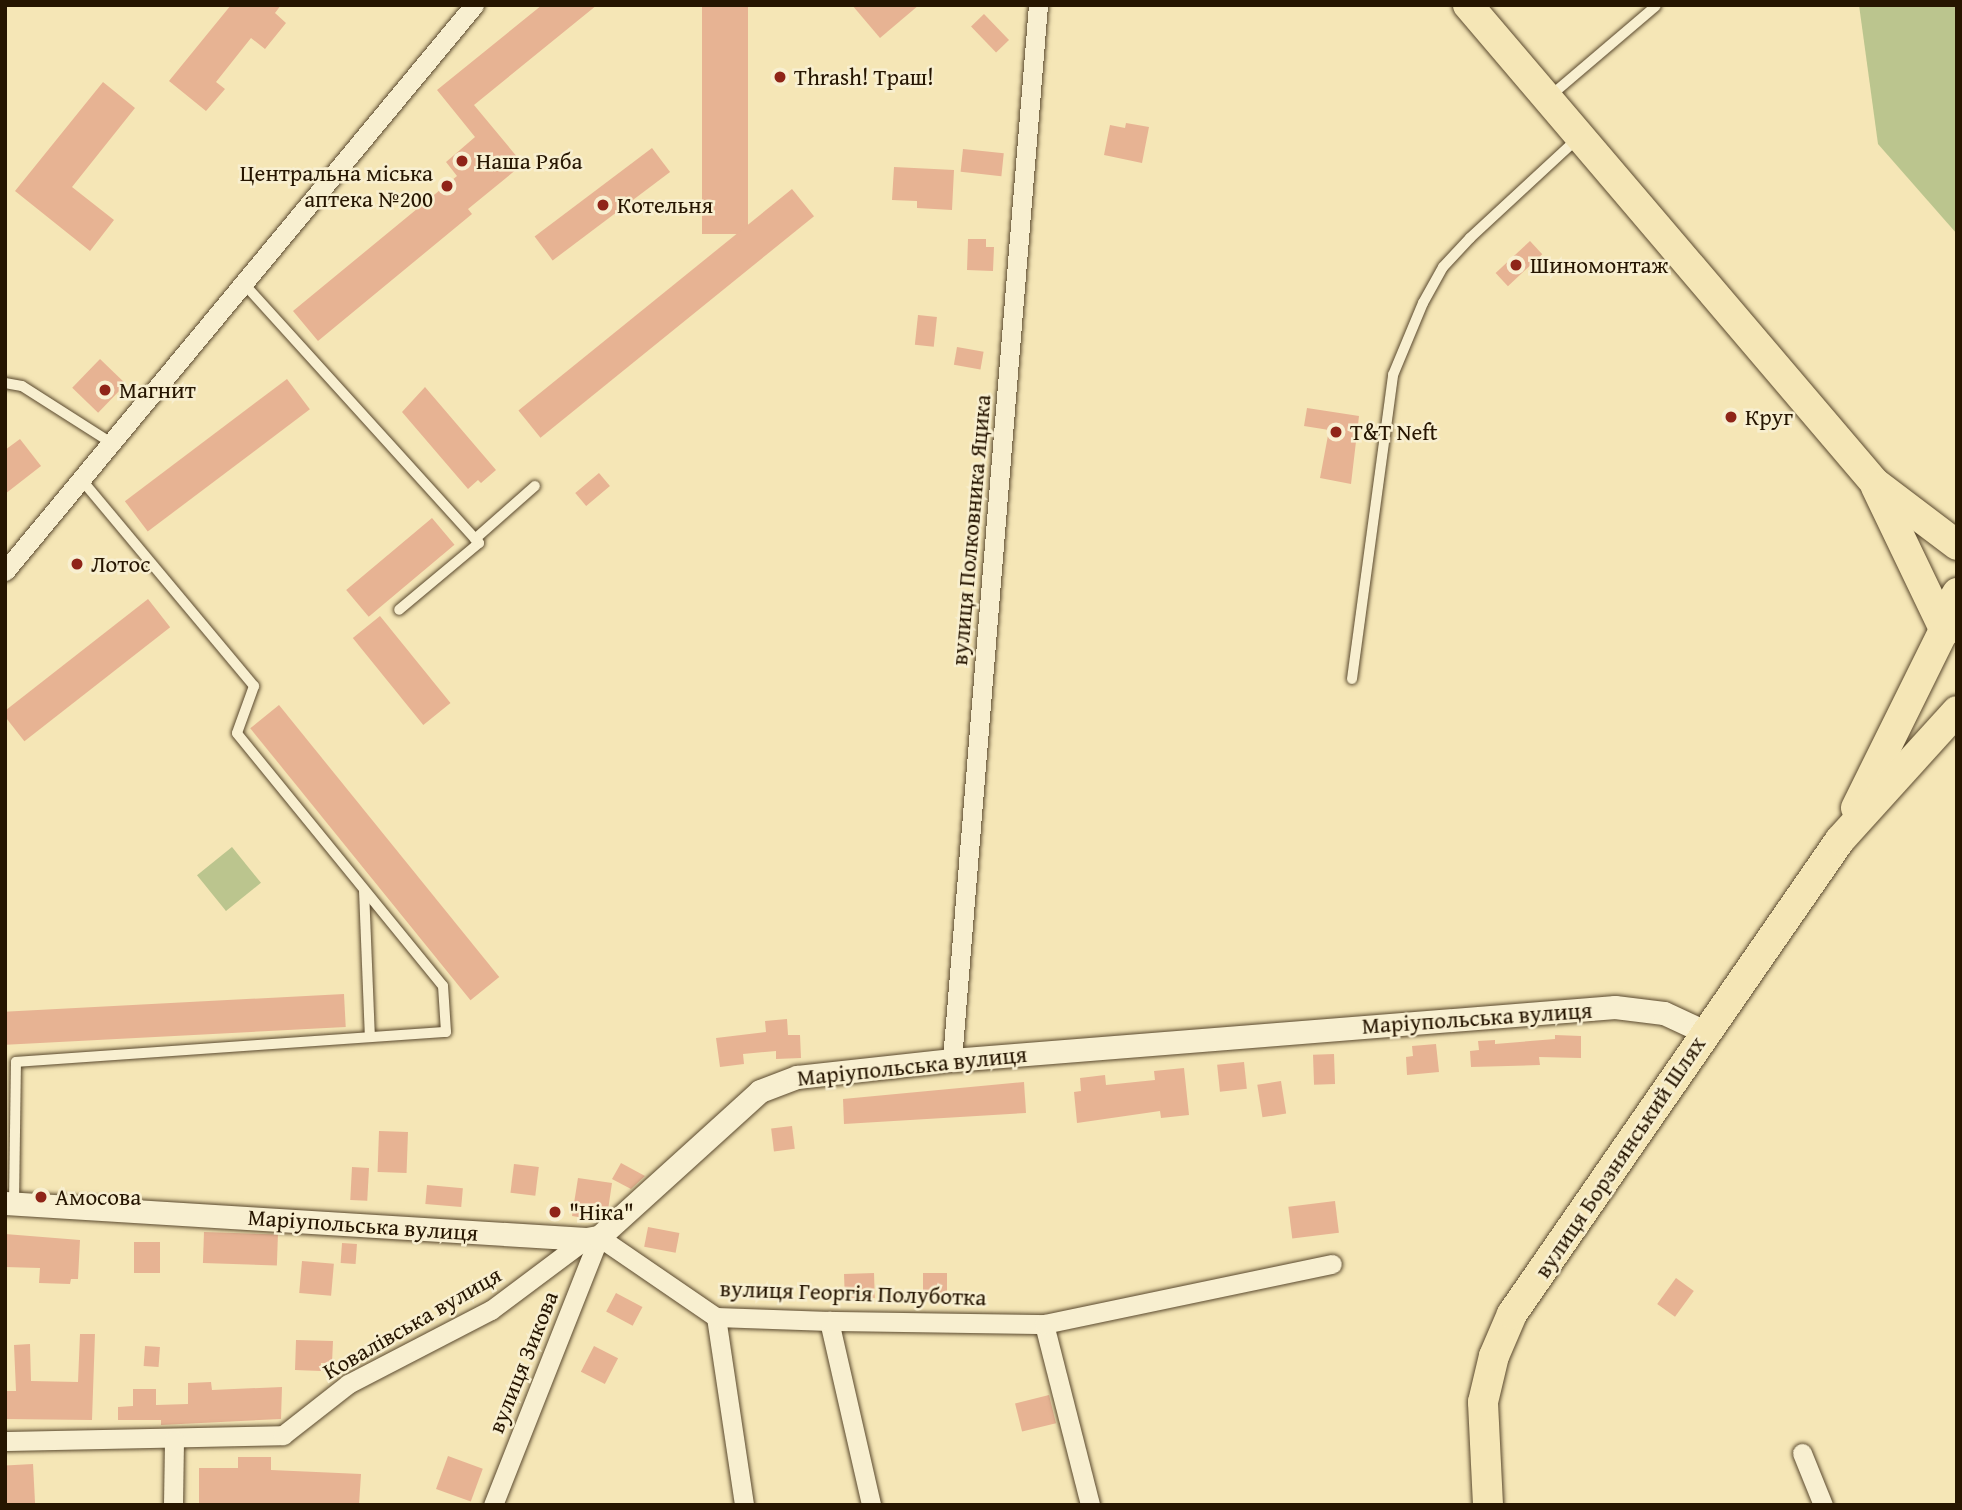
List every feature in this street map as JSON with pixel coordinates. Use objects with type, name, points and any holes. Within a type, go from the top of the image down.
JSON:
[{"type":"main road","points":[[1468,5],[1578,139],[1875,483],[1957,545]]},
{"type":"main road","points":[[1875,483],[1950,639]]},
{"type":"main road","name":"вулиця Борзнянський Шлях","points":[[1488,1505],[1483,1402],[1494,1356],[1513,1314],[1705,1031],[1840,840],[1950,639],[1944,615],[1957,593]]},
{"type":"main road","name":"вулиця Борзнянський Шлях","points":[[1840,840],[1957,711]]},
{"type":"street","points":[[5,571],[110,442],[246,286],[474,5]]},
{"type":"street","name":"вулиця Полковника Яцика","points":[[952,1060],[1038,5]]},
{"type":"street","name":"Маріупольська вулиця","points":[[9,1203],[593,1238],[741,1107],[777,1083],[952,1060],[1615,1007],[1664,1013],[1705,1031]]},
{"type":"street","name":"вулиця Георгія Полуботка","points":[[593,1238],[716,1317],[829,1321],[1044,1324],[1332,1264]]},
{"type":"street","name":"Ковалівська вулиця","points":[[5,1441],[174,1440],[283,1435],[348,1384],[491,1310],[593,1238]]},
{"type":"street","name":"вулиця Зикова","points":[[493,1505],[593,1238]]},
{"type":"street","points":[[716,1317],[744,1505]]},
{"type":"street","points":[[829,1321],[871,1505]]},
{"type":"street","points":[[1044,1324],[1090,1505]]},
{"type":"street","points":[[173,1505],[174,1440]]},
{"type":"street","points":[[1802,1453],[1823,1505]]},
{"type":"lane","points":[[1545,100],[1656,6]]},
{"type":"lane","points":[[1352,679],[1393,375],[1413,327],[1443,267],[1578,139]]},
{"type":"lane","points":[[246,286],[479,543],[399,610]]},
{"type":"lane","points":[[5,383],[22,386],[110,442]]},
{"type":"lane","points":[[9,1203],[16,1062],[446,1032],[443,986],[237,733],[254,685],[81,478]]},
{"type":"lane","points":[[475,538],[535,486]]},
{"type":"lane","points":[[364,889],[370,1037]]},
{"type":"green space","points":[[1859,5],[1957,5],[1957,234],[1878,144]]},
{"type":"green space","points":[[232,847],[261,883],[226,911],[197,875]]},
{"type":"building","points":[[231,5],[281,5],[275,13],[286,23],[265,49],[251,38],[216,82],[225,89],[206,111],[169,81]]},
{"type":"building","points":[[542,5],[597,5],[474,105],[523,164],[468,209],[472,214],[318,341],[293,311],[457,176],[446,162],[475,137],[437,90]]},
{"type":"building","points":[[702,5],[748,5],[748,234],[702,234]]},
{"type":"building","points":[[852,5],[919,5],[880,38]]},
{"type":"building","points":[[984,14],[1009,40],[996,52],[971,27]]},
{"type":"building","points":[[103,82],[135,108],[72,187],[114,220],[90,251],[15,191]]},
{"type":"building","points":[[1126,123],[1149,127],[1142,163],[1104,155],[1110,125],[1125,128]]},
{"type":"building","name":"Котельня","points":[[652,148],[670,172],[553,260],[535,236]]},
{"type":"building","points":[[963,149],[1004,153],[1001,176],[961,172]]},
{"type":"building","points":[[894,167],[954,170],[952,210],[917,208],[917,201],[892,200]]},
{"type":"building","points":[[792,189],[814,216],[540,438],[518,411]]},
{"type":"building","points":[[968,239],[986,239],[986,247],[994,247],[993,271],[967,270]]},
{"type":"building","name":"Шиномонтаж","points":[[1530,241],[1542,254],[1508,286],[1496,273]]},
{"type":"building","points":[[918,315],[937,317],[934,347],[915,345]]},
{"type":"building","points":[[957,347],[984,352],[980,369],[954,365]]},
{"type":"building","points":[[100,359],[126,384],[98,413],[72,388]]},
{"type":"building","points":[[287,379],[310,409],[148,532],[125,501]]},
{"type":"building","points":[[425,387],[496,470],[481,483],[478,480],[468,489],[402,412]]},
{"type":"building","points":[[1307,408],[1359,416],[1351,484],[1320,478],[1329,430],[1304,426]]},
{"type":"building","points":[[20,439],[41,466],[5,494],[5,450]]},
{"type":"building","points":[[599,473],[610,486],[586,506],[575,493]]},
{"type":"building","points":[[432,518],[454,545],[369,617],[346,590]]},
{"type":"building","points":[[148,599],[170,627],[24,741],[5,716],[5,711]]},
{"type":"building","points":[[380,616],[450,703],[423,725],[353,638]]},
{"type":"building","points":[[279,705],[499,977],[471,1000],[250,728]]},
{"type":"building","points":[[344,994],[346,1027],[6,1045],[5,1012]]},
{"type":"building","points":[[787,1019],[788,1035],[800,1035],[801,1058],[776,1059],[776,1051],[743,1054],[744,1064],[720,1067],[716,1038],[766,1032],[765,1021]]},
{"type":"building","points":[[1555,1035],[1581,1036],[1581,1058],[1539,1057],[1540,1065],[1471,1067],[1470,1051],[1479,1050],[1478,1041],[1495,1040],[1495,1044],[1555,1039]]},
{"type":"building","points":[[1436,1044],[1439,1072],[1407,1075],[1406,1057],[1413,1056],[1412,1046]]},
{"type":"building","points":[[1334,1054],[1335,1084],[1314,1085],[1313,1055]]},
{"type":"building","points":[[1244,1062],[1247,1089],[1220,1092],[1217,1065]]},
{"type":"building","points":[[1184,1068],[1189,1115],[1161,1118],[1160,1111],[1077,1123],[1074,1092],[1081,1091],[1080,1078],[1105,1075],[1106,1085],[1155,1080],[1154,1071]]},
{"type":"building","points":[[1281,1081],[1286,1114],[1262,1117],[1257,1085]]},
{"type":"building","points":[[1024,1082],[1026,1113],[844,1124],[843,1099]]},
{"type":"building","points":[[792,1126],[795,1149],[774,1151],[771,1129]]},
{"type":"building","points":[[379,1131],[408,1132],[407,1173],[378,1172]]},
{"type":"building","points":[[621,1163],[645,1176],[631,1189],[612,1179]]},
{"type":"building","points":[[514,1164],[539,1167],[535,1196],[510,1193]]},
{"type":"building","points":[[352,1167],[369,1168],[367,1201],[350,1200]]},
{"type":"building","points":[[578,1178],[612,1183],[608,1210],[597,1220],[572,1216]]},
{"type":"building","points":[[427,1185],[463,1188],[461,1207],[425,1204]]},
{"type":"building","points":[[1335,1201],[1339,1233],[1292,1238],[1288,1207]]},
{"type":"building","points":[[648,1227],[679,1233],[676,1253],[644,1247]]},
{"type":"building","points":[[204,1232],[278,1235],[277,1266],[203,1263]]},
{"type":"building","points":[[5,1234],[80,1240],[78,1279],[71,1279],[70,1284],[39,1283],[40,1268],[5,1267]]},
{"type":"building","points":[[134,1242],[160,1242],[160,1273],[134,1273]]},
{"type":"building","points":[[342,1243],[357,1244],[356,1264],[341,1263]]},
{"type":"building","points":[[302,1261],[334,1264],[331,1296],[299,1293]]},
{"type":"building","points":[[874,1273],[875,1298],[845,1299],[844,1274]]},
{"type":"building","points":[[923,1273],[947,1273],[947,1295],[923,1295]]},
{"type":"building","points":[[1676,1278],[1694,1291],[1675,1317],[1657,1304]]},
{"type":"building","points":[[616,1293],[642,1307],[633,1326],[606,1312]]},
{"type":"building","points":[[80,1334],[95,1334],[92,1420],[5,1419],[5,1391],[16,1391],[14,1345],[30,1344],[31,1381],[78,1382]]},
{"type":"building","points":[[296,1340],[333,1341],[332,1363],[321,1363],[321,1371],[295,1370]]},
{"type":"building","points":[[145,1346],[160,1347],[159,1367],[144,1366]]},
{"type":"building","points":[[594,1346],[618,1358],[605,1384],[581,1372]]},
{"type":"building","points":[[211,1382],[212,1390],[282,1387],[281,1419],[161,1425],[161,1420],[118,1420],[118,1407],[133,1406],[133,1389],[156,1389],[156,1405],[188,1404],[188,1383]]},
{"type":"building","points":[[1049,1395],[1056,1423],[1022,1432],[1015,1403]]},
{"type":"building","points":[[448,1456],[483,1469],[471,1502],[436,1489]]},
{"type":"building","points":[[238,1457],[271,1457],[271,1470],[361,1474],[359,1505],[199,1505],[199,1468],[238,1468]]},
{"type":"building","points":[[33,1464],[35,1505],[7,1505],[5,1465]]},
{"type":"place","name":"Thrash! Траш!","points":[[780,77]]},
{"type":"place","name":"Наша Ряба","points":[[462,161]]},
{"type":"place","name":"Центральна міська аптека №200","points":[[447,186]]},
{"type":"place","name":"Котельня","points":[[603,205]]},
{"type":"place","name":"Шиномонтаж","points":[[1516,265]]},
{"type":"place","name":"Магнит","points":[[105,390]]},
{"type":"place","name":"Круг","points":[[1731,417]]},
{"type":"place","name":"T&T Neft","points":[[1336,432]]},
{"type":"place","name":"Лотос","points":[[77,564]]},
{"type":"place","name":"Амосова","points":[[41,1197]]},
{"type":"place","name":"\"Ніка\"","points":[[555,1212]]}]
